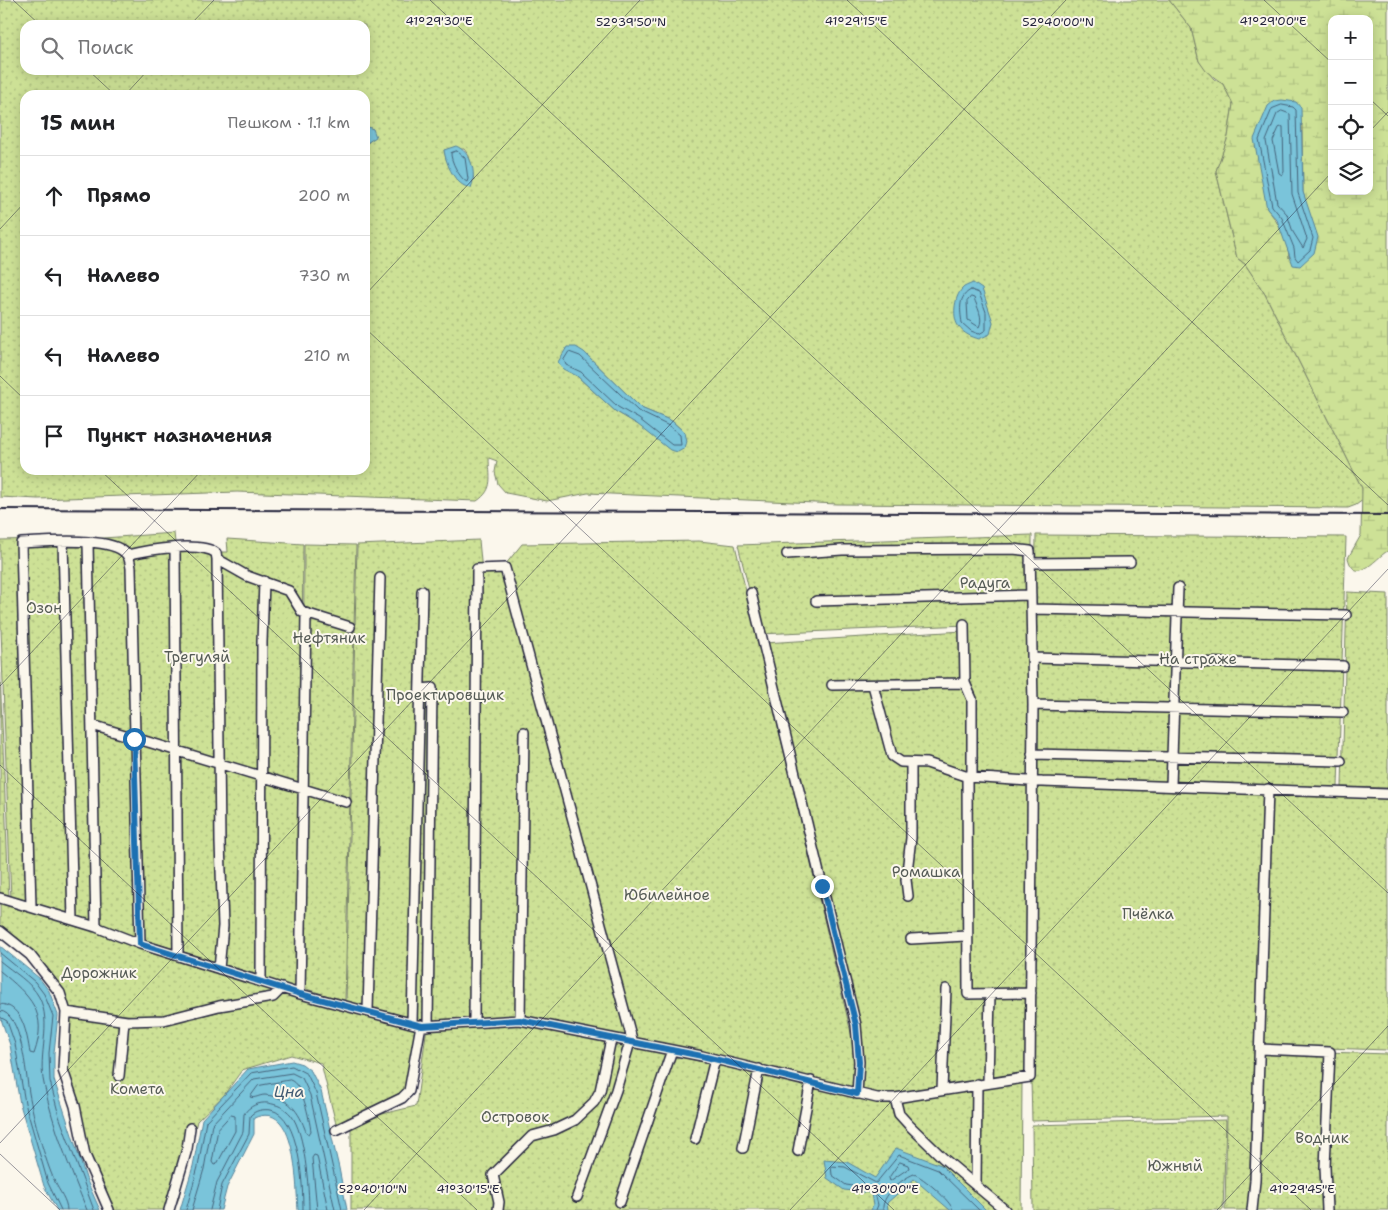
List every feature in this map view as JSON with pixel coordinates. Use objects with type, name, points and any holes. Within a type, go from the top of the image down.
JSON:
[{"type":"street","points":[[63,542],[73,920]]},
{"type":"street","points":[[31,906],[21,543],[63,542],[110,545],[127,555],[131,568],[140,944]]},
{"type":"street","points":[[88,543],[96,927]]},
{"type":"street","points":[[127,555],[175,548],[210,549],[216,553],[223,926],[219,968]]},
{"type":"street","points":[[175,548],[178,956]]},
{"type":"street","points":[[0,898],[31,906],[96,927],[140,944],[300,994],[420,1025],[520,1020],[759,1069],[877,1098],[895,1098],[1030,1077],[1033,705],[1030,551],[1013,549],[842,550],[787,554]]},
{"type":"street","points":[[217,559],[247,576],[289,591],[302,612],[350,627]]},
{"type":"street","points":[[1030,563],[1130,562]]},
{"type":"street","points":[[474,1022],[477,569],[505,568],[632,1042],[577,1197]]},
{"type":"street","points":[[368,1011],[380,578]]},
{"type":"street","points":[[262,982],[264,581]]},
{"type":"street","points":[[1171,785],[1172,709],[1178,588]]},
{"type":"street","points":[[420,1025],[420,689],[422,591]]},
{"type":"street","points":[[751,593],[856,1025],[859,1062],[857,1094]]},
{"type":"street","points":[[816,601],[1031,595]]},
{"type":"street","points":[[1031,609],[1346,615]]},
{"type":"street","points":[[300,994],[306,614]]},
{"type":"street","points":[[964,624],[965,683],[972,699],[966,936],[968,994],[1031,994]]},
{"type":"street","points":[[1032,658],[1343,666]]},
{"type":"street","points":[[832,685],[965,683]]},
{"type":"street","points":[[873,685],[892,756],[901,762],[927,763],[969,777],[1388,794]]},
{"type":"street","points":[[336,1130],[402,1098],[409,1091],[420,1025],[432,688],[420,689]]},
{"type":"street","points":[[1033,705],[1343,712]]},
{"type":"street","points":[[92,725],[346,802]]},
{"type":"street","points":[[520,1020],[524,732]]},
{"type":"street","points":[[1032,754],[1342,761]]},
{"type":"street","points":[[908,896],[906,880],[911,838],[911,762]]},
{"type":"street","points":[[1252,1210],[1255,1181],[1268,789]]},
{"type":"street","points":[[0,932],[30,955],[60,993],[66,1012],[63,1070],[74,1106],[85,1154],[109,1210]]},
{"type":"street","points":[[911,939],[966,936]]},
{"type":"street","points":[[66,1012],[124,1020],[164,1020],[186,1016],[219,1006],[273,998],[282,988]]},
{"type":"street","points":[[942,1090],[946,989]]},
{"type":"street","points":[[988,1083],[990,994]]},
{"type":"street","points":[[119,1076],[124,1020]]},
{"type":"street","points":[[498,1210],[499,1202],[493,1175],[532,1136],[554,1130],[575,1120],[594,1102],[600,1090],[611,1039]]},
{"type":"street","points":[[1260,1049],[1330,1052],[1325,1167],[1327,1210]]},
{"type":"street","points":[[620,1202],[672,1050]]},
{"type":"street","points":[[695,1139],[715,1060]]},
{"type":"street","points":[[742,1148],[759,1069]]},
{"type":"street","points":[[798,1151],[811,1081]]},
{"type":"street","points":[[976,1186],[977,1084]]},
{"type":"street","points":[[895,1098],[899,1114],[909,1125],[1005,1210]]},
{"type":"street","points":[[170,1210],[187,1149],[190,1128]]},
{"type":"green space","points":[[0,0],[1169,0],[1191,28],[1199,61],[1214,79],[1223,84],[1233,104],[1228,137],[1216,171],[1237,258],[1245,264],[1265,294],[1362,488],[1363,500],[1348,508],[838,504],[588,493],[547,501],[506,493],[498,484],[495,472],[497,461],[489,458],[489,487],[477,501],[237,492],[38,499],[0,497]],"holes":[[[464,149],[469,156],[474,180],[457,181],[446,159],[444,150]],[[584,352],[641,408],[672,421],[685,433],[637,424],[615,411],[577,376]]]},
{"type":"green space","points":[[1169,0],[1388,0],[1388,551],[1362,570],[1356,570],[1348,558],[1361,535],[1362,488],[1265,294],[1245,264],[1237,258],[1216,171],[1228,137],[1233,104],[1223,84],[1206,71],[1199,61],[1191,28]],"holes":[[[1302,124],[1303,192],[1307,208],[1289,258],[1282,232],[1267,209]]]},
{"type":"green space","name":"Трегуляй","points":[[174,533],[176,552],[228,552],[227,539],[303,544],[299,989],[98,925],[89,539]]},
{"type":"green space","name":"Ромашка","points":[[1032,535],[1030,1074],[891,1095],[858,1090],[857,1037],[764,643],[963,631],[976,774],[966,625],[760,634],[738,545]]},
{"type":"green space","name":"На страже","points":[[1036,535],[1346,537],[1338,787],[1033,778]]},
{"type":"green space","name":"Озон","points":[[87,538],[94,925],[11,899],[0,603],[0,540]]},
{"type":"green space","name":"Юбилейное","points":[[479,540],[482,572],[501,570],[522,544],[699,541],[735,545],[852,1037],[855,1068],[853,1090],[518,1017],[434,1023],[346,1002],[357,545]]},
{"type":"green space","name":"Нефтяник","points":[[304,544],[356,545],[345,1001],[303,988]]},
{"type":"green space","points":[[1347,592],[1388,594],[1388,788],[1342,787]]},
{"type":"green space","points":[[0,673],[9,898],[0,897]]},
{"type":"green space","name":"Пчёлка","points":[[1038,785],[1266,790],[1248,1210],[1225,1210],[1227,1116],[1032,1121],[1031,1080]]},
{"type":"green space","points":[[1269,789],[1388,795],[1388,1050],[1262,1046]]},
{"type":"green space","name":"Дорожник","points":[[0,902],[33,910],[273,988],[273,996],[162,1018],[68,1010],[32,954],[23,944],[0,926]]},
{"type":"green space","name":"Островок","points":[[286,992],[420,1027],[406,1095],[353,1121],[416,1106],[427,1027],[525,1024],[615,1042],[883,1103],[1022,1081],[1021,1210],[351,1210],[351,1122],[337,1128],[321,1063],[291,1055],[242,1070],[224,1095],[197,1121],[178,1200],[173,1210],[108,1210],[67,1089],[69,1017],[164,1024],[275,999]]},
{"type":"green space","name":"Водник","points":[[1261,1050],[1388,1054],[1388,1210],[1251,1210]]},
{"type":"green space","name":"Южный","points":[[1226,1120],[1223,1210],[1033,1210],[1032,1125]]},
{"type":"water","points":[[1274,101],[1296,102],[1301,108],[1303,192],[1318,237],[1314,253],[1300,266],[1293,265],[1277,220],[1267,209],[1254,139],[1268,106]]},
{"type":"water","points":[[370,128],[373,129],[376,137],[370,141]]},
{"type":"water","points":[[456,146],[466,153],[471,163],[473,182],[471,188],[456,179],[447,162],[444,150]]},
{"type":"water","points":[[973,283],[982,289],[993,322],[990,334],[979,339],[968,335],[961,329],[955,319],[956,302],[959,293],[964,287]]},
{"type":"water","points":[[567,347],[576,347],[584,352],[641,408],[672,421],[685,433],[687,441],[685,448],[678,452],[670,450],[637,424],[615,411],[577,376],[563,369],[558,362]]},
{"type":"water","points":[[0,946],[39,978],[49,991],[58,1015],[54,1053],[54,1080],[87,1181],[100,1210],[57,1210],[44,1186],[20,1104],[10,1045],[0,1016]]},
{"type":"water","name":"Цна","points":[[292,1061],[302,1064],[311,1071],[321,1091],[347,1210],[298,1210],[295,1164],[291,1147],[286,1132],[279,1121],[268,1115],[254,1118],[254,1134],[227,1187],[221,1210],[180,1210],[193,1166],[202,1119],[248,1069]]},
{"type":"water","points":[[896,1148],[941,1165],[986,1210],[950,1210],[914,1179],[887,1203],[888,1210],[871,1210],[873,1206],[871,1193],[844,1190],[827,1178],[824,1160],[847,1162],[875,1178]]},
{"type":"railway","points":[[0,509],[1388,515]]},
{"type":"route","points":[[134,739],[140,944],[300,994],[422,1026],[520,1020],[702,1056],[811,1081],[857,1094],[859,1062],[856,1025],[822,886]]},
{"type":"park label","name":"Радуга","points":[[985,583]]},
{"type":"park label","name":"Проектировщик","points":[[445,695]]},
{"type":"park label","name":"Комета","points":[[137,1089]]}]
